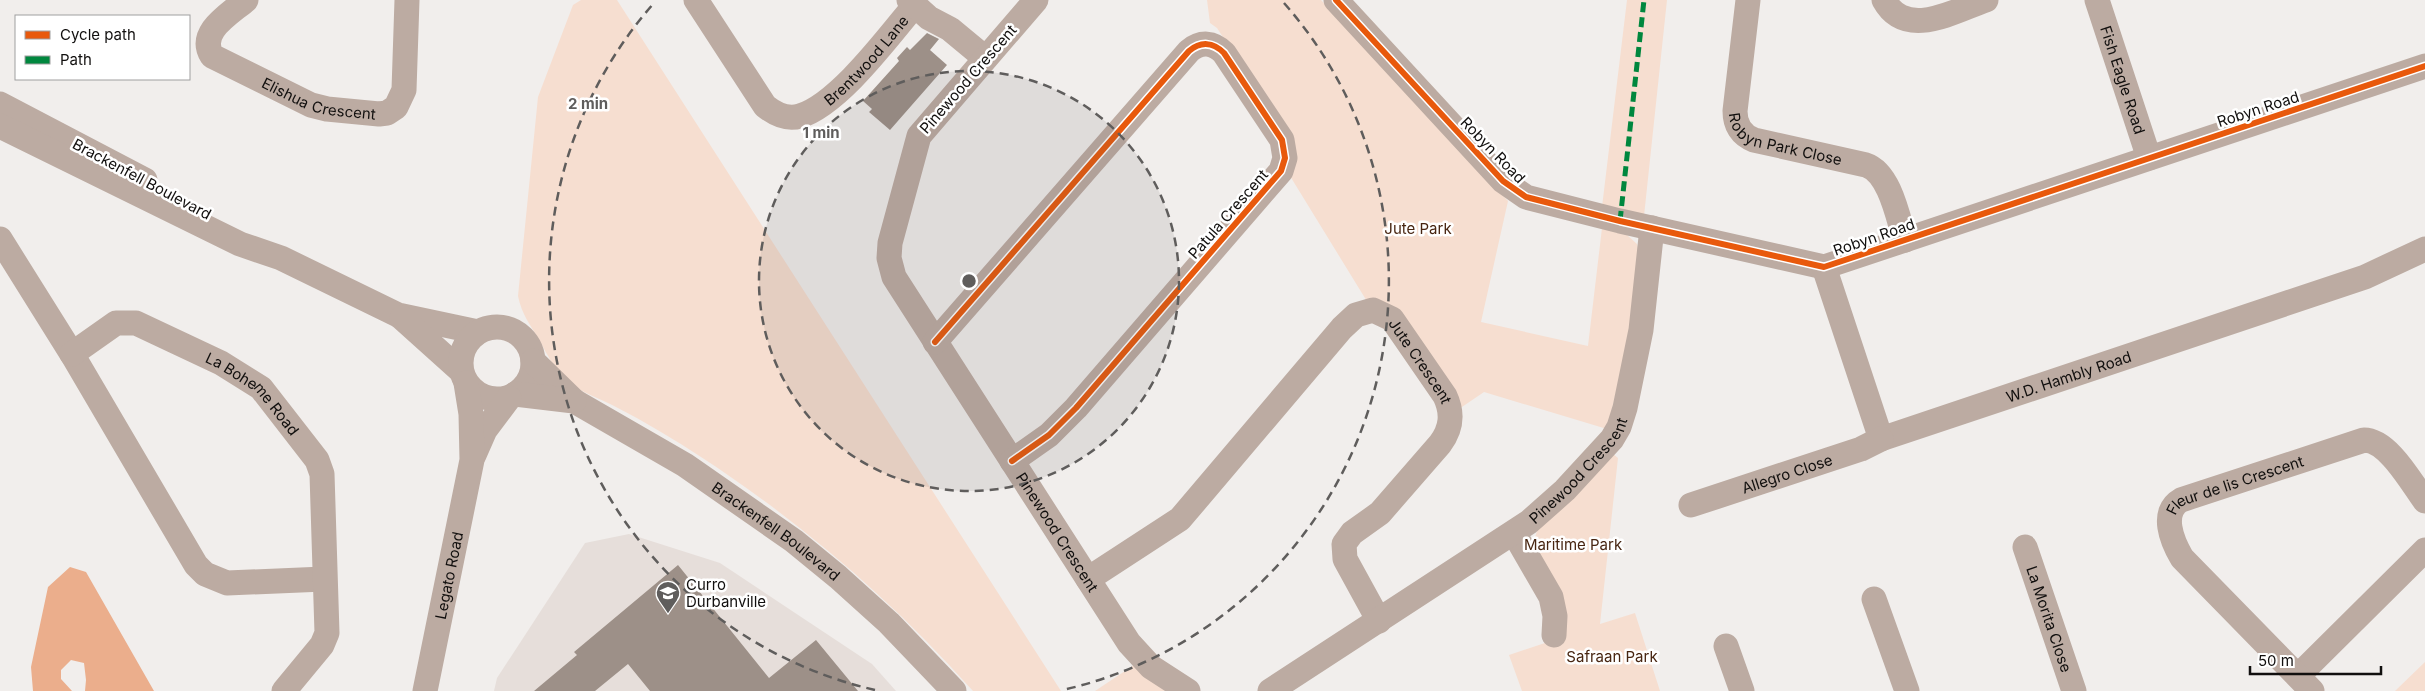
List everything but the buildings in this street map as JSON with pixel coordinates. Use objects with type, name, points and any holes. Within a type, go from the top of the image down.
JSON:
[{"type":"street","name":"Elishua Crescent","points":[[246,0],[210,32],[207,42],[212,56],[311,105],[326,109],[379,114],[392,110],[403,94],[407,0]]},
{"type":"street","name":"Brentwood Lane","points":[[696,0],[765,106],[773,113],[791,117],[800,116],[837,92],[912,3]]},
{"type":"street","name":"Pinewood Crescent","points":[[1036,0],[919,136],[890,243],[889,258],[894,278],[1136,652],[1151,667],[1188,691]]},
{"type":"street","name":"Robyn Road","points":[[1336,0],[1510,188],[1526,197],[1824,267],[2425,66]]},
{"type":"street","name":"Robyn Park Close","points":[[1748,0],[1735,111],[1736,121],[1740,130],[1754,140],[1866,165],[1876,170],[1886,182],[1905,240]]},
{"type":"street","points":[[1884,0],[1894,14],[1902,19],[1921,22],[1986,0]]},
{"type":"street","name":"Fish Eagle Road","points":[[2097,0],[2149,158]]},
{"type":"street","points":[[912,3],[929,18],[950,29],[985,58]]},
{"type":"street","name":"Patula Crescent","points":[[935,342],[1189,51],[1205,44],[1212,45],[1224,53],[1282,140],[1285,158],[1281,171],[1076,408],[1049,435],[1012,461]]},
{"type":"street","name":"Brackenfell Boulevard","points":[[0,104],[247,234],[281,258]]},
{"type":"street","name":"Brackenfell Boulevard","points":[[0,126],[240,244],[281,258],[398,315],[478,332]]},
{"type":"street","name":"Pinewood Crescent","points":[[1270,691],[1514,533],[1538,515],[1565,490],[1612,439],[1619,427],[1625,408],[1641,330],[1652,228]]},
{"type":"street","points":[[0,239],[72,354],[189,554],[205,574],[227,583],[324,579]]},
{"type":"street","name":"W.D. Hambly Road","points":[[1881,439],[2365,277],[2425,248]]},
{"type":"street","points":[[1824,267],[1881,439]]},
{"type":"street","name":"Jute Crescent","points":[[1088,579],[1180,518],[1342,328],[1356,315],[1373,310],[1392,319],[1445,396],[1451,418],[1448,432],[1440,444],[1380,513],[1352,533],[1344,544],[1345,559],[1380,621]]},
{"type":"street","name":"Brackenfell Boulevard","points":[[398,315],[464,377]]},
{"type":"street","name":"La Boheme Road","points":[[72,354],[110,326],[131,322],[221,363],[261,388],[312,452],[320,467],[327,633],[322,645],[284,691]]},
{"type":"street","points":[[493,327],[504,327],[516,332],[528,344],[533,361],[532,373],[527,384],[512,396],[497,399],[485,397],[474,392],[464,377],[461,359],[464,347],[478,332],[493,327]]},
{"type":"street","name":"Brackenfell Boulevard","points":[[533,361],[574,401],[685,465],[774,526],[838,577],[867,603],[907,641],[954,691]]},
{"type":"street","name":"Legato Road","points":[[425,691],[472,460],[471,414],[464,377]]},
{"type":"street","name":"Brackenfell Boulevard","points":[[512,396],[574,401]]},
{"type":"street","name":"Legato Road","points":[[472,460],[486,430],[512,396]]},
{"type":"street","name":"Allegro Close","points":[[1691,505],[1861,449],[1881,439]]},
{"type":"street","name":"Fleur de lis Crescent","points":[[2425,500],[2384,447],[2374,441],[2364,440],[2181,500],[2172,506],[2168,517],[2175,545],[2182,558],[2305,684],[2425,550]]},
{"type":"street","points":[[1514,533],[1551,597],[1555,616],[1554,635]]},
{"type":"street","name":"La Morita Close","points":[[2025,547],[2074,691]]},
{"type":"street","points":[[1874,599],[1907,691]]},
{"type":"street","points":[[1726,646],[1742,691]]},
{"type":"shaded area","name":"Curro Durbanville","points":[[629,534],[720,563],[872,664],[896,691],[494,691],[497,678],[585,543]]},
{"type":"shaded area","points":[[70,567],[86,572],[154,691],[85,691],[84,663],[71,660],[61,670],[61,679],[72,691],[33,691],[31,667],[48,587]]},
{"type":"green space","points":[[581,0],[617,0],[1061,691],[973,691],[911,626],[845,565],[810,536],[738,482],[670,437],[577,388],[566,380],[554,366],[527,319],[518,296],[538,97],[573,5]]},
{"type":"green space","name":"Jute Park","points":[[1207,0],[1321,0],[1508,201],[1481,322],[1588,346],[1602,228],[1626,234],[1637,244],[1639,251],[1631,333],[1607,429],[1484,392],[1459,409],[1368,303],[1290,176],[1291,141],[1217,28],[1210,23]]},
{"type":"green space","points":[[1627,0],[1667,0],[1644,216],[1602,207]]},
{"type":"green space","points":[[1612,453],[1618,458],[1600,624],[1635,613],[1660,691],[1522,691],[1509,655],[1563,637],[1533,544],[1537,531]]},
{"type":"green space","points":[[2425,662],[2425,691],[2395,691]]},
{"type":"green space","points":[[1134,665],[1171,691],[1095,691]]},
{"type":"marked path","points":[[1620,221],[1644,0]]},
{"type":"cycle path","points":[[1336,0],[1503,181],[1526,197],[1620,221],[1824,267],[2425,66]]},
{"type":"cycle path","points":[[935,342],[1189,51],[1202,44],[1220,49],[1282,140],[1285,158],[1281,171],[1076,408],[1049,435],[1012,461]]},
{"type":"place","name":"Curro Durbanville","points":[[668,614]]},
{"type":"park label","name":"Maritime Park","points":[[1573,544]]},
{"type":"park label","name":"Safraan Park","points":[[1612,656]]}]
